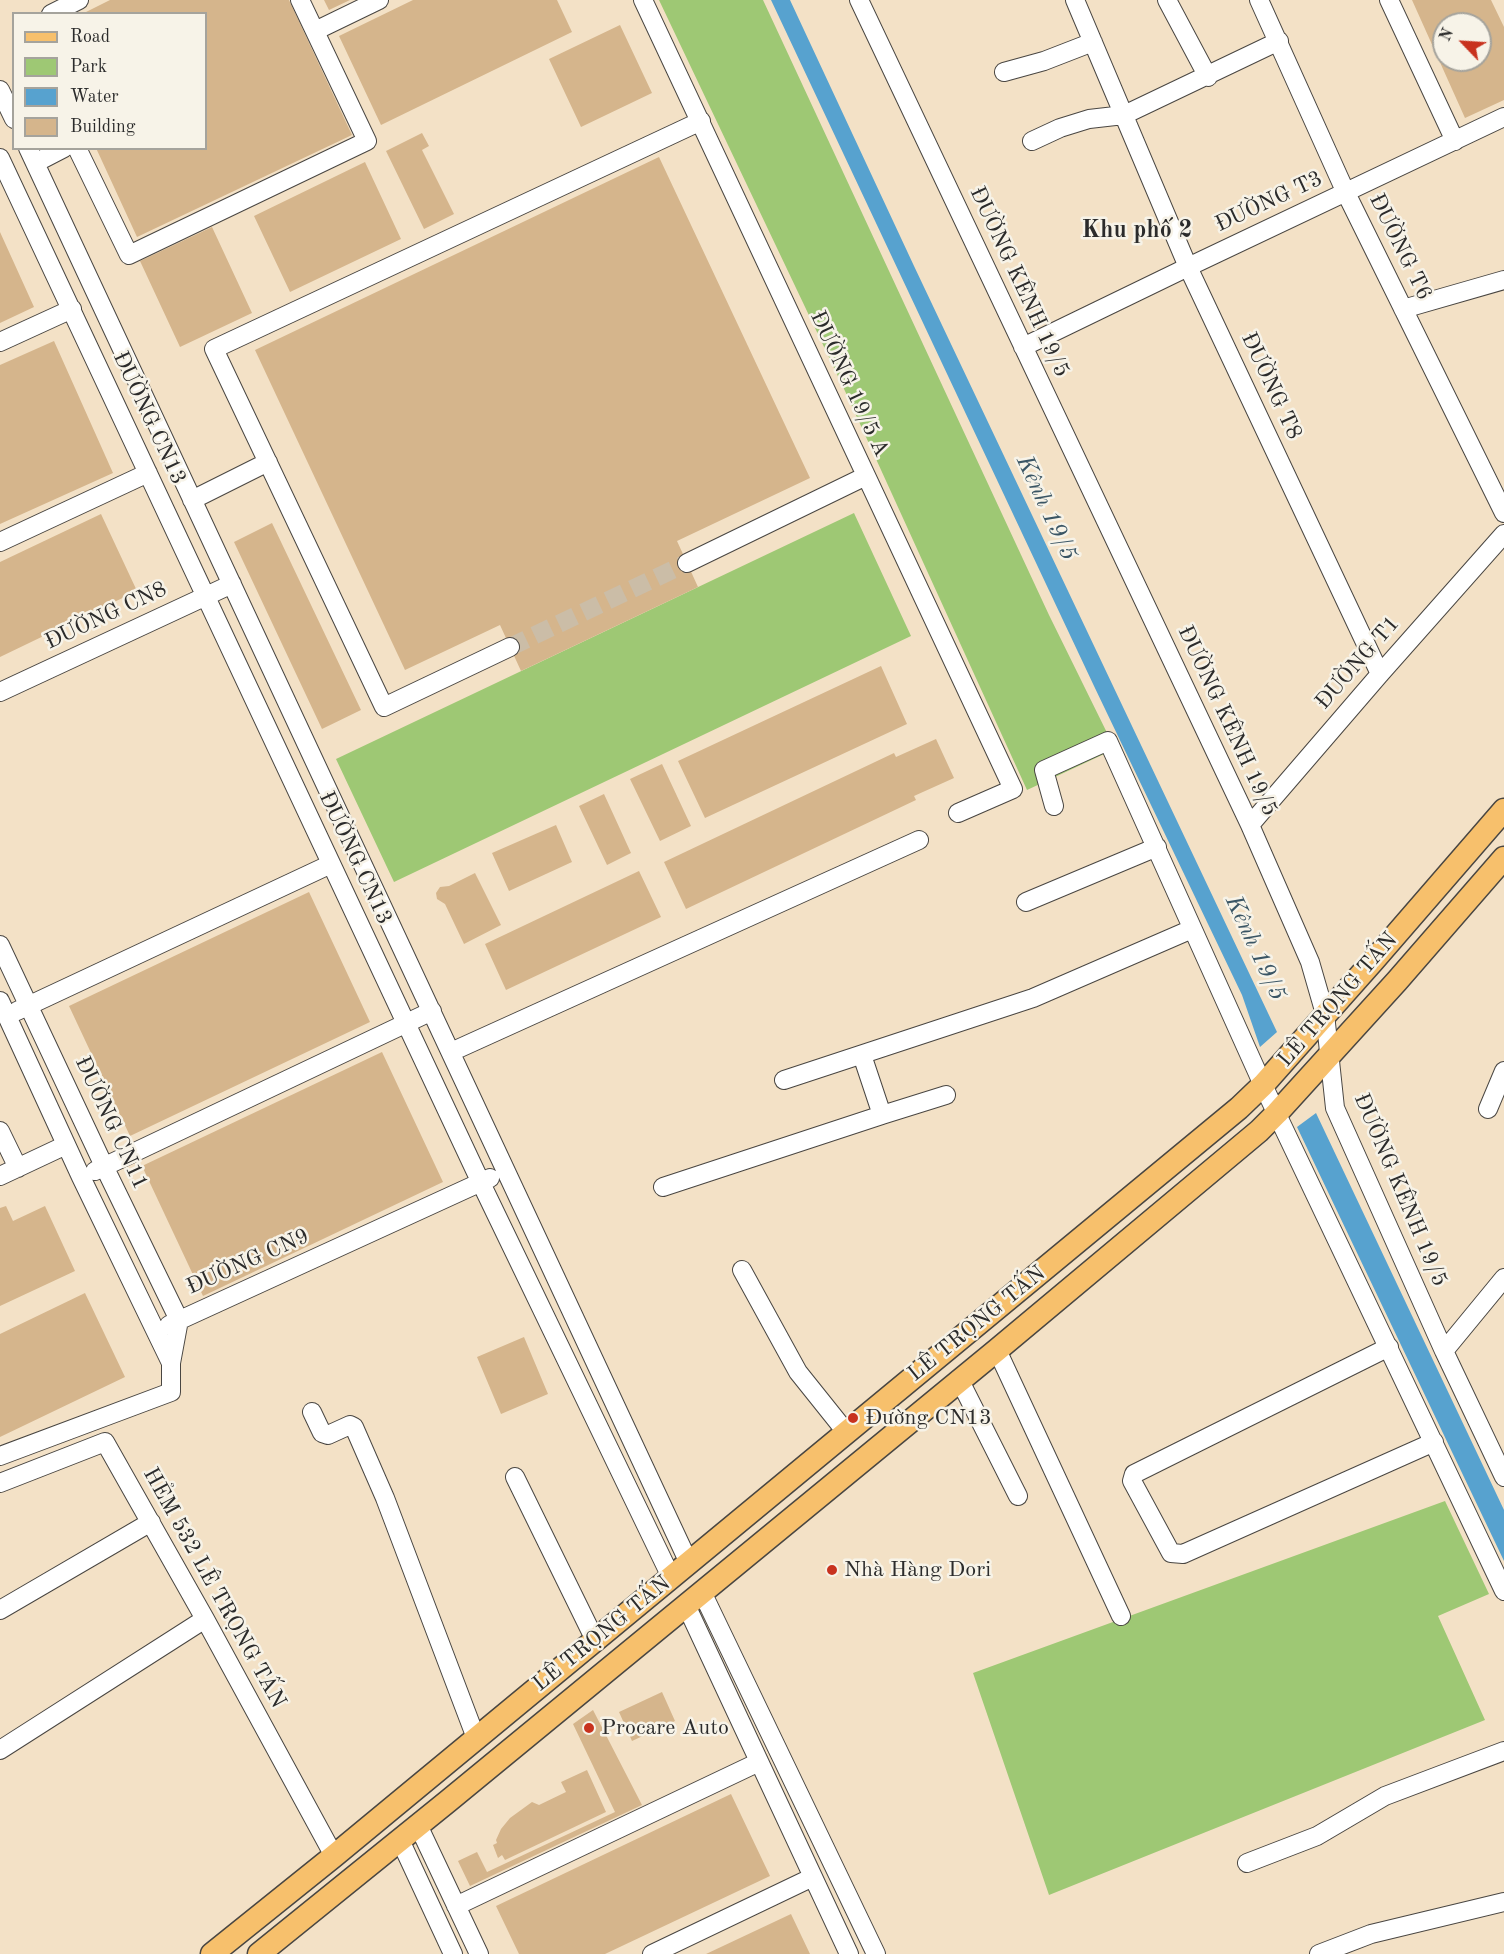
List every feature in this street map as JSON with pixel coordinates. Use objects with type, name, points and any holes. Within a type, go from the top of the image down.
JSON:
[{"type":"main road","name":"LÊ TRỌNG TẤN","points":[[212,1954],[334,1856],[1239,1108],[1263,1084],[1504,810]]},
{"type":"main road","name":"LÊ TRỌNG TẤN","points":[[259,1954],[997,1350],[1246,1142],[1277,1113],[1330,1055],[1504,858]]},
{"type":"main road","points":[[680,1570],[694,1599]]},
{"type":"street","points":[[55,12],[79,0]]},
{"type":"street","points":[[78,150],[129,255],[367,141],[300,0]]},
{"type":"street","points":[[315,31],[379,0]]},
{"type":"street","name":"ĐƯỜNG 19/5 A","points":[[644,0],[1012,789],[958,813]]},
{"type":"street","name":"ĐƯỜNG KÊNH 19/5","points":[[859,0],[1250,825],[1310,962],[1325,1014],[1335,1108],[1444,1351],[1504,1477]]},
{"type":"street","name":"ĐƯỜNG T8","points":[[1075,0],[1188,267],[1380,674]]},
{"type":"street","points":[[1167,0],[1208,77]]},
{"type":"street","name":"ĐƯỜNG T6","points":[[1259,0],[1346,193],[1504,513]]},
{"type":"street","points":[[1389,0],[1455,141]]},
{"type":"street","points":[[1032,141],[1060,128],[1089,119],[1124,116],[1279,41]]},
{"type":"street","points":[[1004,72],[1044,62],[1093,42]]},
{"type":"street","points":[[0,90],[12,115]]},
{"type":"street","name":"ĐƯỜNG T3","points":[[1023,347],[1504,117]]},
{"type":"street","points":[[510,647],[384,707],[214,350],[701,121]]},
{"type":"street","points":[[31,156],[56,150]]},
{"type":"street","name":"ĐƯỜNG CN13","points":[[31,156],[451,1052],[541,1249],[680,1570]]},
{"type":"street","name":"ĐƯỜNG CN13","points":[[0,158],[481,1183],[519,1261],[680,1570]]},
{"type":"street","points":[[1403,309],[1504,280]]},
{"type":"street","points":[[0,342],[72,309]]},
{"type":"street","points":[[192,500],[268,462]]},
{"type":"street","points":[[0,542],[148,473]]},
{"type":"street","points":[[687,563],[866,476]]},
{"type":"street","name":"ĐƯỜNG T1","points":[[1250,825],[1504,534]]},
{"type":"street","name":"ĐƯỜNG CN8","points":[[0,692],[232,584]]},
{"type":"street","points":[[1054,806],[1044,770],[1108,741],[1263,1084],[1504,1591]]},
{"type":"street","points":[[451,1052],[919,840]]},
{"type":"street","points":[[1026,902],[1157,847]]},
{"type":"street","points":[[171,1363],[66,1145],[8,1039],[3,1008],[28,1005],[331,864]]},
{"type":"street","points":[[784,1080],[1033,998],[1192,930]]},
{"type":"street","name":"ĐƯỜNG CN11","points":[[0,945],[179,1320]]},
{"type":"street","points":[[81,1177],[432,1011]]},
{"type":"street","points":[[862,1055],[882,1115]]},
{"type":"street","points":[[1488,1109],[1504,1071]]},
{"type":"street","points":[[663,1187],[946,1095]]},
{"type":"street","points":[[0,1131],[18,1168]]},
{"type":"street","points":[[0,1176],[66,1145]]},
{"type":"street","name":"ĐƯỜNG CN9","points":[[0,1456],[171,1392],[171,1363],[179,1320],[504,1171]]},
{"type":"street","points":[[519,1261],[541,1249]]},
{"type":"street","points":[[742,1270],[798,1372],[846,1432]]},
{"type":"street","points":[[1444,1351],[1504,1278]]},
{"type":"street","points":[[156,1331],[179,1320]]},
{"type":"street","points":[[1389,1347],[1134,1474],[1132,1481],[1171,1553],[1183,1554],[1434,1442]]},
{"type":"street","points":[[997,1350],[1121,1616]]},
{"type":"street","points":[[959,1379],[1018,1496]]},
{"type":"street","points":[[312,1412],[322,1433],[328,1435],[350,1425],[354,1427],[385,1498],[476,1738]]},
{"type":"street","name":"HẺM 532 LÊ TRỌNG TẤN","points":[[0,1483],[105,1442],[205,1619],[334,1856]]},
{"type":"street","points":[[515,1477],[595,1640]]},
{"type":"street","points":[[0,1610],[151,1522]]},
{"type":"street","points":[[694,1599],[759,1762],[849,1954]]},
{"type":"street","points":[[694,1599],[876,1954]]},
{"type":"street","points":[[0,1750],[205,1619]]},
{"type":"street","points":[[1248,1863],[1317,1836],[1385,1796],[1504,1751]]},
{"type":"street","points":[[456,1906],[759,1762]]},
{"type":"street","points":[[418,1825],[479,1954]]},
{"type":"street","points":[[400,1840],[453,1954]]},
{"type":"street","points":[[652,1954],[813,1877]]},
{"type":"street","points":[[822,1896],[843,1887]]},
{"type":"street","points":[[1319,1954],[1371,1934],[1504,1902]]},
{"type":"green space","points":[[659,0],[763,0],[1049,615],[1115,749],[1027,790],[845,391]]},
{"type":"green space","points":[[854,513],[911,636],[394,882],[336,759]]},
{"type":"green space","points":[[1445,1501],[1489,1594],[1438,1616],[1485,1720],[1049,1895],[973,1673]]},
{"type":"water","points":[[771,0],[790,0],[1277,1032],[1260,1047],[1242,995]]},
{"type":"water","points":[[1316,1113],[1504,1510],[1504,1561],[1297,1127]]},
{"type":"building","points":[[110,0],[289,0],[352,135],[137,237],[97,150],[207,150],[207,12],[86,12]]},
{"type":"building","points":[[324,0],[350,0],[329,10]]},
{"type":"building","points":[[413,0],[557,0],[572,32],[381,125],[339,36]]},
{"type":"building","points":[[1412,0],[1491,0],[1504,27],[1504,100],[1465,118],[1444,72],[1492,72],[1492,12],[1432,12],[1432,45]]},
{"type":"building","points":[[620,25],[652,93],[581,127],[549,59]]},
{"type":"building","points":[[422,133],[429,146],[422,150],[454,214],[424,229],[386,151]]},
{"type":"building","points":[[659,157],[810,478],[677,541],[698,587],[521,671],[500,625],[405,670],[255,350]]},
{"type":"building","points":[[365,162],[401,239],[290,292],[254,216]]},
{"type":"building","points":[[212,227],[252,313],[180,347],[140,261]]},
{"type":"building","points":[[0,232],[34,307],[0,323]]},
{"type":"building","points":[[54,341],[113,473],[0,524],[0,365]]},
{"type":"building","points":[[101,514],[137,591],[0,657],[0,562]]},
{"type":"building","points":[[272,523],[361,710],[322,729],[234,542]]},
{"type":"building","points":[[881,666],[907,724],[705,818],[678,761]]},
{"type":"building","points":[[936,739],[954,778],[914,796],[916,800],[686,909],[664,862],[894,753],[896,757]]},
{"type":"building","points":[[662,764],[691,826],[660,841],[630,779]]},
{"type":"building","points":[[604,794],[631,853],[607,865],[579,806]]},
{"type":"building","points":[[556,825],[572,862],[509,891],[492,853]]},
{"type":"building","points":[[639,871],[661,917],[506,990],[485,944]]},
{"type":"building","points":[[475,873],[501,925],[464,944],[445,904],[437,899],[436,893],[440,887],[449,886]]},
{"type":"building","points":[[309,892],[370,1022],[130,1136],[69,1006]]},
{"type":"building","points":[[382,1052],[443,1182],[203,1296],[142,1166]]},
{"type":"building","points":[[6,1206],[13,1221],[45,1206],[75,1271],[0,1306],[0,1208]]},
{"type":"building","points":[[85,1293],[125,1377],[0,1437],[0,1334]]},
{"type":"building","points":[[524,1337],[548,1394],[501,1414],[477,1357]]},
{"type":"building","points":[[662,1692],[675,1721],[632,1741],[619,1712]]},
{"type":"building","points":[[593,1710],[642,1805],[470,1886],[458,1861],[477,1852],[487,1872],[615,1812],[573,1724]]},
{"type":"building","points":[[587,1770],[606,1812],[505,1860],[502,1855],[498,1858],[493,1845],[497,1843],[501,1829],[510,1818],[532,1802],[539,1805],[566,1792],[561,1782]]},
{"type":"building","points":[[731,1794],[770,1876],[605,1954],[519,1954],[496,1906]]},
{"type":"building","points":[[791,1914],[810,1954],[706,1954]]},
{"type":"tunnel","points":[[510,647],[687,563]]},
{"type":"place","name":"Đường CN13","points":[[853,1418]]},
{"type":"place","name":"Nhà Hàng Dori","points":[[832,1570]]},
{"type":"place","name":"Procare Auto","points":[[589,1728]]},
{"type":"district","name":"Khu phố 2","points":[[1137,231]]},
{"type":"water label","name":"Kênh 19/5","points":[[1046,508]]},
{"type":"water label","name":"Kênh 19/5","points":[[1255,948]]}]
